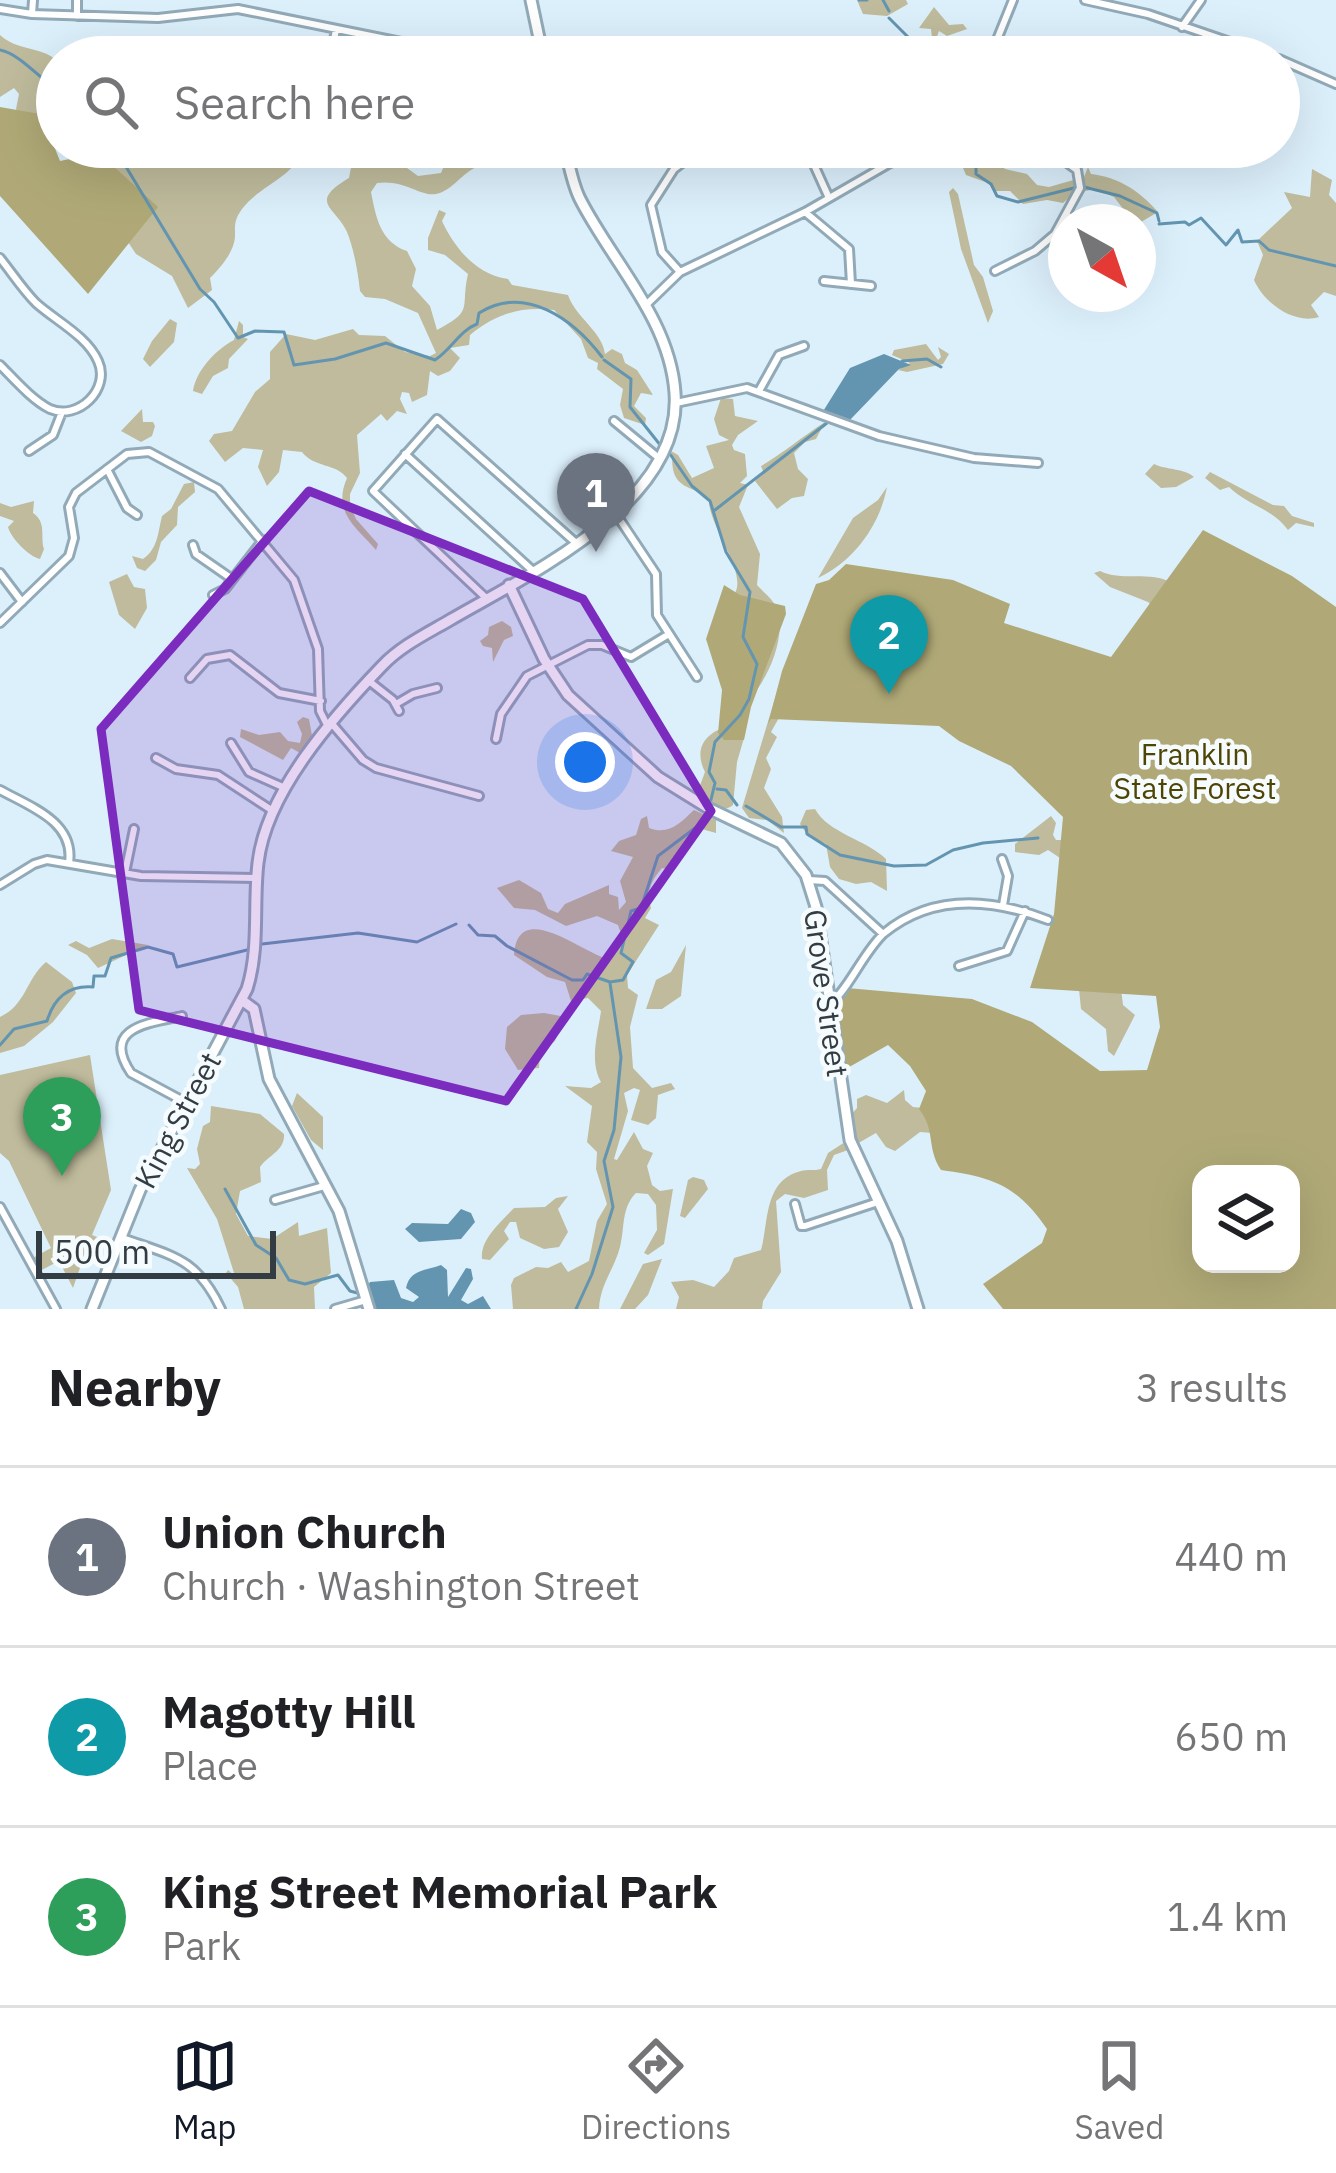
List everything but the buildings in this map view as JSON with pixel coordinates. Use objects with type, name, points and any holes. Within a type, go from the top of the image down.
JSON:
[{"type":"main road","points":[[531,0],[539,36]]},
{"type":"main road","points":[[571,168],[578,194],[644,305],[670,367],[676,403],[660,459]]},
{"type":"main road","name":"King Street","points":[[92,1309],[120,1237],[185,1102],[243,1001],[253,968],[260,849],[283,791],[369,681],[400,650],[533,571],[616,514],[660,459]]},
{"type":"main road","name":"Grove Street","points":[[509,585],[548,667],[568,695],[630,754],[709,809],[781,843],[809,880],[850,1140],[902,1254],[918,1309]]},
{"type":"main road","points":[[243,1001],[251,1004],[274,1093],[327,1185],[352,1245],[367,1304]]},
{"type":"street","points":[[32,14],[33,0]]},
{"type":"street","points":[[77,0],[77,16]]},
{"type":"street","points":[[998,36],[1013,0]]},
{"type":"street","points":[[1085,0],[1132,9],[1209,36]]},
{"type":"street","points":[[1182,27],[1202,0]]},
{"type":"street","points":[[0,9],[158,18],[238,9],[375,36]]},
{"type":"street","points":[[336,36],[337,29]]},
{"type":"street","points":[[1300,68],[1336,84]]},
{"type":"street","points":[[676,168],[650,205],[662,252],[680,272]]},
{"type":"street","points":[[813,168],[829,199]]},
{"type":"street","points":[[644,305],[680,272],[805,212],[882,168]]},
{"type":"street","points":[[1072,204],[1080,188],[1074,168]]},
{"type":"street","points":[[805,212],[849,250],[851,284]]},
{"type":"street","points":[[995,271],[1048,238]]},
{"type":"street","points":[[0,258],[33,299],[82,339],[98,361],[102,377],[97,391],[79,408],[62,412],[44,405],[0,365]]},
{"type":"street","points":[[824,281],[871,286]]},
{"type":"street","points":[[758,392],[779,355],[804,346]]},
{"type":"street","points":[[676,403],[732,388],[758,392],[879,436],[974,458],[1038,463]]},
{"type":"street","points":[[29,451],[53,435],[62,412]]},
{"type":"street","points":[[486,598],[373,491],[437,419],[576,543]]},
{"type":"street","points":[[614,422],[660,459]]},
{"type":"street","points":[[0,623],[69,556],[74,538],[72,499],[131,452],[156,454],[218,489],[293,580],[318,649],[322,716],[328,725],[376,768],[478,796]]},
{"type":"street","points":[[405,454],[533,571]]},
{"type":"street","points":[[106,469],[127,508],[136,515]]},
{"type":"street","points":[[616,514],[657,576],[656,610],[697,677]]},
{"type":"street","points":[[213,596],[263,540]]},
{"type":"street","points":[[193,545],[196,554],[232,579]]},
{"type":"street","points":[[0,573],[22,602]]},
{"type":"street","points":[[496,739],[501,714],[520,683],[588,645],[636,656],[669,634]]},
{"type":"street","points":[[190,678],[207,658],[230,655],[279,693],[321,701]]},
{"type":"street","points":[[369,681],[398,708],[413,694],[436,688]]},
{"type":"street","points":[[231,743],[249,772],[283,791]]},
{"type":"street","points":[[156,758],[179,770],[218,775],[273,812]]},
{"type":"street","points":[[0,790],[64,832],[71,846],[69,863]]},
{"type":"street","points":[[125,874],[134,829]]},
{"type":"street","points":[[1002,859],[1008,876],[1003,905]]},
{"type":"street","points":[[0,885],[38,862],[125,874],[257,878]]},
{"type":"street","points":[[809,880],[825,881],[883,934]]},
{"type":"street","points":[[829,1004],[838,999],[857,963],[883,934],[908,916],[962,902],[1003,905],[1048,920]]},
{"type":"street","points":[[959,966],[1007,952],[1025,911]]},
{"type":"street","points":[[182,1016],[132,1028],[123,1045],[131,1072],[185,1102]]},
{"type":"street","points":[[275,1200],[327,1185]]},
{"type":"street","points":[[795,1204],[801,1226],[805,1226],[878,1202]]},
{"type":"street","points":[[0,1207],[56,1309]]},
{"type":"street","points":[[120,1237],[195,1268],[220,1309]]},
{"type":"street","points":[[335,1309],[367,1304]]},
{"type":"highlighted area","points":[[309,491],[583,599],[711,811],[506,1101],[139,1010],[101,729]]},
{"type":"shaded area","points":[[857,0],[906,0],[908,4],[887,16],[863,14]]},
{"type":"shaded area","points":[[934,7],[949,25],[963,24],[967,29],[932,36],[931,29],[919,28]]},
{"type":"shaded area","points":[[0,35],[36,50],[36,123],[23,121],[14,88],[0,97]]},
{"type":"shaded area","points":[[101,168],[291,168],[242,209],[232,248],[210,278],[212,290],[188,308],[172,276],[136,254],[126,239]]},
{"type":"shaded area","points":[[351,168],[407,168],[418,176],[441,173],[443,168],[475,168],[442,192],[430,194],[387,182],[377,183],[371,192],[385,235],[407,251],[416,269],[412,286],[430,306],[437,330],[464,308],[468,274],[445,255],[428,250],[439,210],[446,213],[442,221],[453,241],[486,272],[512,285],[568,295],[605,354],[612,349],[622,354],[653,395],[641,393],[634,406],[646,418],[645,425],[624,418],[623,389],[597,369],[598,363],[588,358],[581,339],[554,310],[530,309],[489,322],[470,335],[469,345],[450,348],[460,358],[450,371],[438,376],[430,371],[427,395],[412,402],[409,393],[402,392],[407,414],[397,411],[387,421],[381,414],[357,435],[360,473],[350,505],[378,544],[376,550],[344,510],[347,478],[337,470],[302,452],[283,450],[279,472],[267,486],[258,467],[263,450],[243,448],[225,462],[209,441],[214,434],[232,431],[255,392],[270,379],[270,352],[286,334],[315,340],[353,329],[359,335],[385,336],[405,352],[436,353],[418,313],[385,299],[365,297],[360,291],[349,239],[327,199],[349,178]]},
{"type":"shaded area","points":[[963,168],[1004,168],[1049,187],[1084,177],[1088,168],[1091,174],[1128,186],[1150,204],[1119,204],[1096,189],[1074,193],[1063,203],[1023,204],[1010,191],[995,191],[988,183],[966,175]]},
{"type":"shaded area","points":[[1312,169],[1332,180],[1336,296],[1324,292],[1311,305],[1319,317],[1309,319],[1281,310],[1254,280],[1263,255],[1257,241],[1292,208],[1284,192],[1310,197]]},
{"type":"shaded area","points":[[953,188],[974,265],[983,277],[993,311],[988,323],[961,249],[949,192]]},
{"type":"shaded area","points":[[170,319],[177,323],[174,342],[150,367],[143,359]]},
{"type":"shaded area","points":[[239,321],[248,339],[202,394],[193,391],[207,362],[234,340]]},
{"type":"shaded area","points":[[926,344],[938,360],[938,347],[949,354],[943,364],[898,370],[910,363],[892,355],[894,350]]},
{"type":"shaded area","points":[[721,398],[733,399],[735,416],[758,421],[732,445],[745,454],[747,476],[740,483],[748,485],[739,507],[760,554],[757,585],[779,617],[776,651],[756,691],[734,595],[733,563],[709,500],[680,483],[672,465],[671,451],[692,478],[714,468],[706,446],[729,440],[719,435],[714,419]]},
{"type":"shaded area","points":[[142,409],[143,422],[155,426],[152,436],[141,442],[121,431]]},
{"type":"shaded area","points":[[825,422],[816,439],[794,453],[798,469],[808,479],[804,496],[777,509],[755,481],[763,471],[761,466]]},
{"type":"shaded area","points":[[1154,464],[1194,477],[1176,487],[1161,488],[1145,474]]},
{"type":"shaded area","points":[[1210,472],[1273,505],[1284,506],[1292,516],[1314,527],[1296,523],[1288,530],[1229,487],[1220,490],[1205,478]]},
{"type":"shaded area","points":[[194,482],[195,492],[178,507],[177,525],[161,542],[156,560],[145,571],[137,568],[132,556],[143,559],[148,555],[162,516],[184,484]]},
{"type":"shaded area","points":[[887,487],[863,540],[843,562],[818,578],[853,518]]},
{"type":"shaded area","points":[[34,501],[44,549],[40,559],[13,536],[8,527],[14,521],[0,516],[0,503],[11,507]]},
{"type":"shaded area","points":[[1094,573],[1172,583],[1156,610],[1110,587]]},
{"type":"shaded area","points":[[127,574],[134,587],[145,589],[147,608],[135,629],[119,615],[109,582]]},
{"type":"shaded area","points":[[502,621],[511,627],[513,636],[504,640],[493,662],[492,648],[480,641],[489,627]]},
{"type":"shaded area","points":[[782,675],[780,716],[771,732],[777,737],[766,758],[771,769],[764,788],[782,817],[784,833],[767,820],[749,818],[742,808]]},
{"type":"shaded area","points":[[309,719],[313,741],[302,754],[291,748],[283,760],[240,737],[241,729],[259,735],[280,732],[288,741],[300,743],[297,722]]},
{"type":"shaded area","points":[[718,730],[744,738],[733,805],[724,809],[696,796],[705,772],[701,748]]},
{"type":"shaded area","points":[[815,809],[829,824],[886,859],[887,891],[871,882],[839,879],[830,867],[826,844],[808,836],[800,824],[806,810]]},
{"type":"shaded area","points":[[694,810],[716,820],[716,833],[698,828],[671,870],[662,868],[655,877],[645,918],[659,925],[627,975],[628,988],[638,995],[630,1027],[633,1068],[652,1088],[671,1083],[675,1089],[658,1095],[656,1118],[648,1125],[631,1120],[640,1090],[624,1093],[628,1111],[614,1159],[634,1132],[643,1149],[653,1153],[647,1166],[652,1185],[660,1191],[673,1189],[664,1244],[644,1253],[657,1230],[656,1205],[648,1194],[636,1193],[626,1212],[620,1247],[599,1309],[513,1309],[514,1278],[561,1262],[568,1272],[589,1261],[597,1221],[607,1204],[596,1169],[597,1152],[587,1142],[592,1106],[565,1086],[591,1088],[601,1082],[595,1056],[601,1011],[588,998],[571,1001],[565,982],[547,977],[514,955],[518,939],[527,931],[553,933],[608,959],[622,937],[618,925],[597,916],[566,926],[535,910],[514,908],[497,888],[519,880],[541,893],[548,909],[558,913],[565,904],[609,885],[609,894],[618,897],[619,910],[626,902],[620,881],[633,857],[611,851],[619,841],[636,835],[641,819],[647,816],[649,828],[663,830]]},
{"type":"shaded area","points":[[1051,816],[1056,823],[1053,835],[1065,840],[1060,858],[1048,850],[1039,855],[1015,852],[1015,844]]},
{"type":"shaded area","points":[[112,939],[148,945],[98,968],[87,955],[68,945],[76,941],[89,948]]},
{"type":"shaded area","points":[[686,945],[681,996],[662,1009],[646,1009],[656,980],[671,972]]},
{"type":"shaded area","points":[[46,962],[72,982],[76,993],[53,1022],[24,1046],[0,1053],[0,1017],[15,1006]]},
{"type":"shaded area","points":[[1336,985],[1121,989],[1123,1005],[1135,1015],[1114,1056],[1108,1051],[1106,1029],[1081,1009],[1079,989]]},
{"type":"shaded area","points":[[521,1015],[566,1017],[555,1041],[540,1054],[539,1068],[518,1070],[505,1049],[507,1027]]},
{"type":"shaded area","points":[[90,1055],[111,1190],[92,1235],[117,1245],[115,1250],[89,1242],[73,1288],[59,1261],[36,1273],[29,1260],[51,1248],[9,1161],[0,1153],[0,1075]]},
{"type":"shaded area","points":[[904,1090],[905,1100],[913,1107],[934,1109],[932,1133],[920,1132],[895,1151],[876,1133],[855,1145],[850,1116],[857,1099],[866,1095],[887,1103]]},
{"type":"shaded area","points":[[297,1093],[323,1117],[323,1150],[311,1140],[292,1106]]},
{"type":"shaded area","points":[[211,1106],[260,1114],[284,1134],[279,1149],[260,1167],[261,1182],[240,1191],[236,1214],[248,1236],[272,1239],[298,1222],[299,1236],[327,1228],[331,1273],[314,1287],[315,1309],[244,1309],[238,1287],[226,1273],[235,1276],[217,1219],[187,1168],[200,1164],[197,1149],[203,1126],[210,1122]]},
{"type":"shaded area","points":[[845,1142],[848,1150],[834,1155],[827,1170],[828,1190],[804,1198],[785,1194],[776,1201],[781,1272],[762,1309],[676,1309],[679,1297],[671,1282],[693,1280],[714,1287],[734,1258],[761,1250],[770,1204],[780,1183],[801,1171],[821,1169],[828,1153]]},
{"type":"shaded area","points":[[688,1180],[704,1180],[708,1189],[685,1218],[680,1216]]},
{"type":"shaded area","points":[[568,1196],[558,1209],[568,1232],[559,1247],[544,1249],[520,1238],[516,1222],[510,1222],[504,1231],[509,1239],[490,1260],[482,1259],[488,1238],[514,1208],[545,1207]]},
{"type":"shaded area","points":[[662,1259],[648,1295],[635,1309],[620,1309],[643,1264]]},
{"type":"green space","points":[[0,107],[36,113],[36,168],[115,168],[158,207],[88,294],[0,196]]},
{"type":"green space","name":"Franklin State Forest","points":[[1203,530],[1292,576],[1336,607],[1336,1309],[1003,1309],[983,1284],[1042,1243],[1047,1229],[1025,1202],[1002,1186],[941,1170],[919,1109],[926,1091],[888,1045],[844,1070],[835,1009],[847,988],[972,999],[1032,1022],[1100,1071],[1147,1070],[1160,1027],[1156,996],[1030,988],[1054,914],[1063,817],[1011,766],[939,726],[771,719],[768,724],[782,671],[816,584],[829,580],[846,564],[953,580],[1010,604],[1004,623],[1111,657]]},
{"type":"green space","points":[[724,585],[740,595],[785,606],[744,740],[724,740],[718,733],[722,690],[706,639]]},
{"type":"water","points":[[884,354],[911,365],[899,369],[848,422],[822,413],[850,368]]},
{"type":"water","points":[[461,1209],[471,1213],[475,1222],[461,1239],[419,1242],[405,1229],[412,1223],[448,1224]]},
{"type":"water","points":[[441,1265],[447,1270],[448,1297],[466,1268],[471,1269],[473,1279],[461,1300],[468,1304],[483,1296],[491,1309],[373,1309],[366,1289],[370,1282],[394,1280],[401,1298],[413,1302],[419,1297],[406,1288],[411,1277]]},
{"type":"waterway","points":[[859,0],[867,0]]},
{"type":"waterway","points":[[883,0],[889,11]]},
{"type":"waterway","points":[[889,18],[907,36]]},
{"type":"waterway","points":[[0,50],[36,73]]},
{"type":"waterway","points":[[127,168],[200,289],[238,338],[255,331],[284,332],[294,365],[335,359],[386,343],[435,360],[477,324],[479,313],[514,302],[562,319],[602,357]]},
{"type":"waterway","points":[[976,168],[976,174],[991,184],[997,196],[1018,202],[1074,188]]},
{"type":"waterway","points":[[1084,187],[1120,196],[1157,213],[1159,221]]},
{"type":"waterway","points":[[1159,224],[1189,225],[1201,218],[1226,245],[1238,230],[1242,242],[1259,241],[1269,250],[1336,266]]},
{"type":"waterway","points":[[902,361],[927,359],[941,367]]},
{"type":"waterway","points":[[604,360],[631,379],[630,407],[661,446]]},
{"type":"waterway","points":[[715,510],[827,423]]},
{"type":"waterway","points":[[610,982],[623,980],[633,962],[621,953],[631,911],[641,908],[658,856],[703,822],[708,812],[715,783],[709,772],[715,742],[749,699],[757,664],[743,637],[750,592],[726,552],[710,501],[692,486],[670,454]]},
{"type":"waterway","points":[[717,789],[726,790],[737,805]]},
{"type":"waterway","points":[[746,806],[781,827],[806,827],[807,834],[840,855],[894,866],[926,865],[953,850],[983,843],[1038,838]]},
{"type":"waterway","points":[[262,944],[358,933],[417,942],[456,924]]},
{"type":"waterway","points":[[469,925],[478,935],[495,936],[572,980],[583,980],[587,974],[610,982]]},
{"type":"waterway","points":[[0,1045],[14,1029],[47,1021],[69,991],[93,987],[94,976],[105,976],[111,958],[148,947],[173,954],[177,967],[247,950]]},
{"type":"waterway","points":[[576,1309],[613,1207],[604,1161],[614,1130],[621,1057],[610,983]]},
{"type":"waterway","points":[[225,1189],[256,1245],[276,1258],[289,1280],[305,1284],[338,1275],[350,1291],[361,1294]]},
{"type":"place","name":"Union Church","points":[[596,552]]},
{"type":"place","name":"Magotty Hill","points":[[889,694]]},
{"type":"place","name":"King Street Memorial Park","points":[[62,1176]]}]
